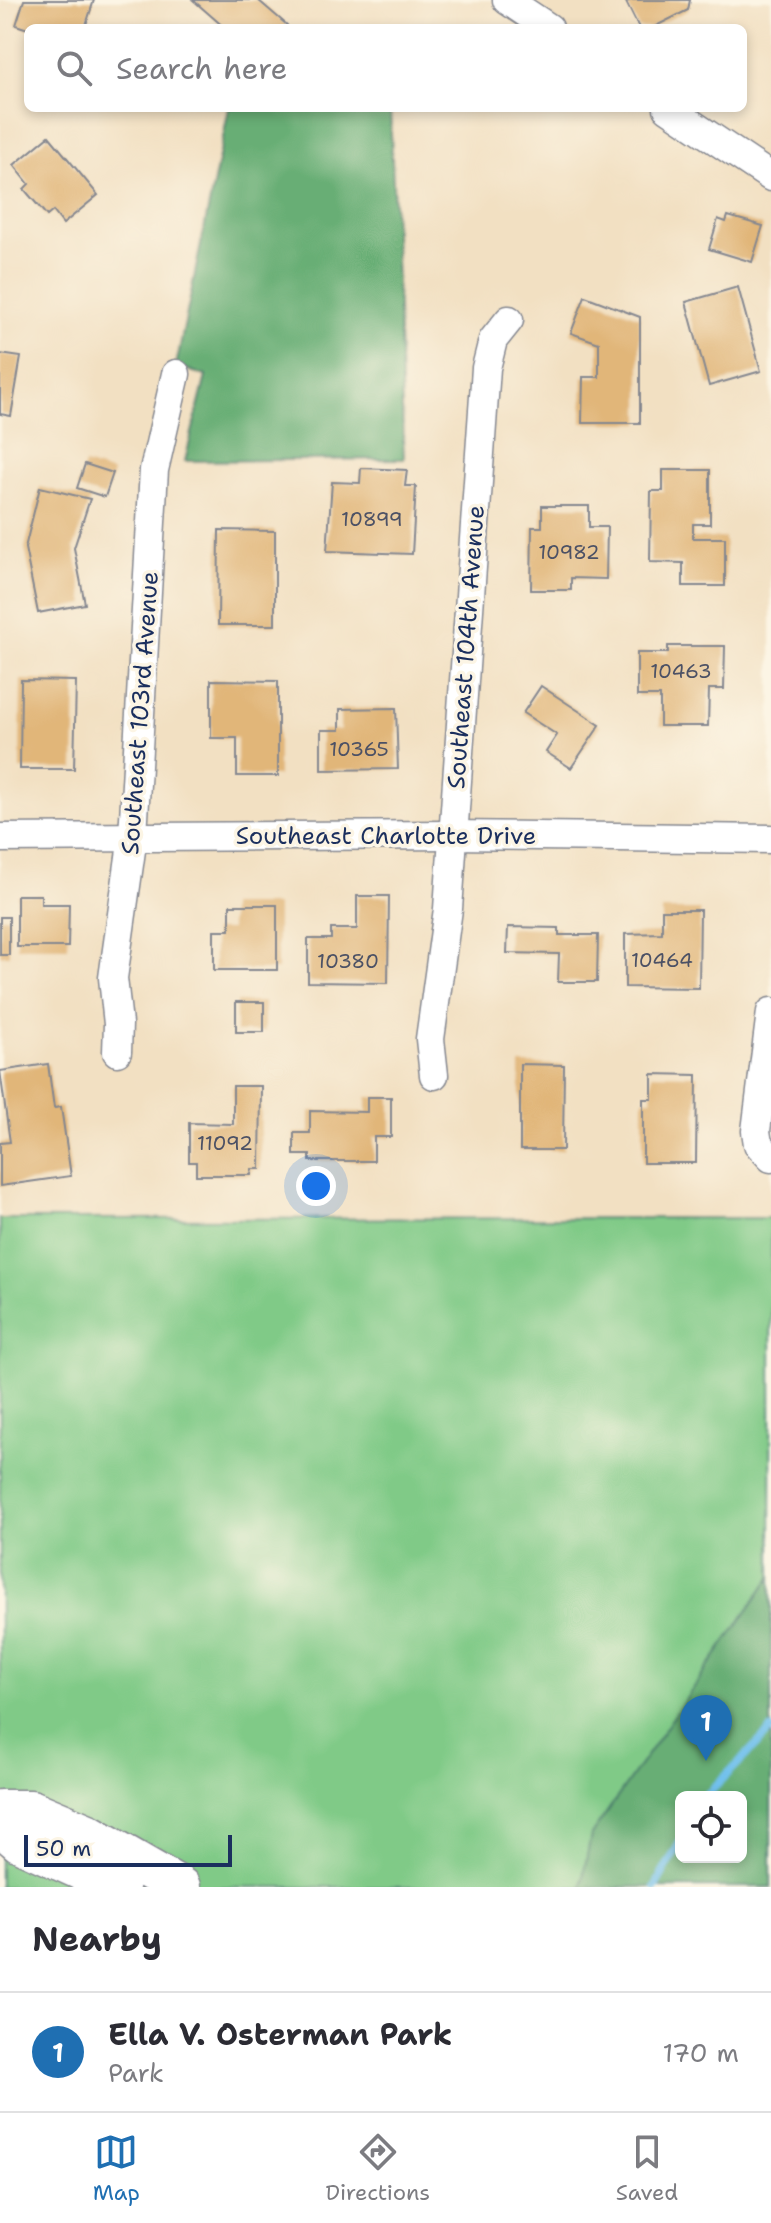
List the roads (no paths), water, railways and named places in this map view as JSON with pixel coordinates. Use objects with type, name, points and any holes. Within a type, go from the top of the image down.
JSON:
[{"type":"street","points":[[507,0],[543,24]]},
{"type":"street","points":[[674,112],[771,177]]},
{"type":"street","name":"Southeast 104th Avenue","points":[[434,1075],[430,1039],[448,909],[486,368],[493,340],[509,320]]},
{"type":"street","name":"Southeast 103rd Avenue","points":[[117,1052],[118,1024],[113,978],[133,836],[154,470],[176,374]]},
{"type":"street","name":"Southeast Charlotte Drive","points":[[0,838],[452,835],[771,839]]},
{"type":"street","points":[[769,1158],[758,1144],[756,1131],[771,1012]]},
{"type":"street","points":[[0,1810],[31,1810],[88,1834],[180,1887]]},
{"type":"street","points":[[0,1825],[20,1842],[119,1887]]},
{"type":"waterway","points":[[711,1791],[771,1730]]},
{"type":"waterway","points":[[655,1887],[675,1852]]},
{"type":"place","name":"Ella V. Osterman Park","points":[[706,1761]]}]
